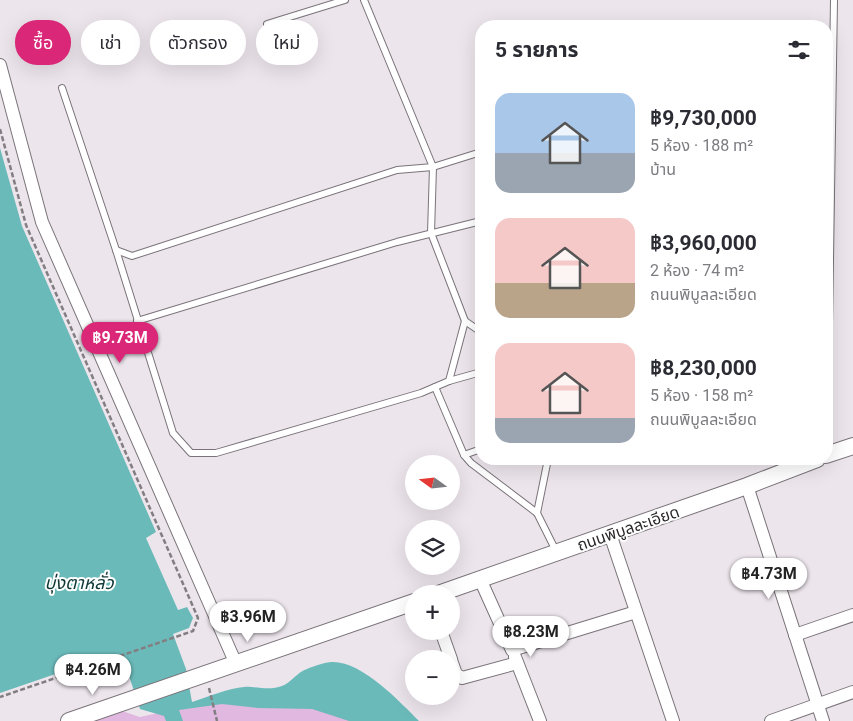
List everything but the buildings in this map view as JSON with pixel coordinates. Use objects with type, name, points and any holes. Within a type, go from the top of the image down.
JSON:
[{"type":"street","points":[[0,65],[42,222],[236,664]]},
{"type":"street","name":"ถนนพิบูลละเอียด","points":[[833,453],[853,446]]},
{"type":"street","name":"ถนนพิบูลละเอียด","points":[[460,586],[747,486],[801,465]]},
{"type":"street","points":[[747,486],[823,721]]},
{"type":"street","points":[[610,534],[672,721]]},
{"type":"street","points":[[480,579],[518,663],[540,721]]},
{"type":"street","points":[[69,721],[405,605]]},
{"type":"street","points":[[512,650],[636,612]]},
{"type":"street","points":[[795,635],[853,615]]},
{"type":"street","points":[[460,677],[462,678],[518,663]]},
{"type":"street","points":[[771,721],[853,692]]},
{"type":"lane","points":[[280,20],[345,0]]},
{"type":"lane","points":[[364,0],[433,167],[431,234],[465,321],[475,328]]},
{"type":"lane","points":[[833,46],[834,0]]},
{"type":"lane","points":[[62,88],[116,250],[136,321],[172,433],[191,453],[216,453],[421,393],[449,381],[475,374]]},
{"type":"lane","points":[[116,250],[132,256],[397,170],[433,167],[475,154]]},
{"type":"lane","points":[[136,321],[397,242],[475,223]]},
{"type":"lane","points":[[449,381],[465,321]]},
{"type":"lane","points":[[436,387],[464,455],[471,463],[537,512],[557,552]]},
{"type":"lane","points":[[464,455],[475,450]]},
{"type":"lane","points":[[537,512],[547,465]]},
{"type":"path","points":[[0,129],[26,225],[198,618],[193,630],[177,637],[0,697]]},
{"type":"path","points":[[210,691],[217,721]]},
{"type":"shaded area","points":[[207,702],[309,703],[360,721],[94,721],[122,711],[140,717]]},
{"type":"water","name":"บุ่งตาหลั่ว","points":[[0,148],[22,226],[156,532],[146,538],[178,610],[187,607],[193,618],[189,628],[173,634],[186,669],[192,702],[238,688],[267,688],[285,685],[303,670],[319,664],[344,663],[368,675],[380,684],[419,721],[349,721],[312,709],[258,708],[222,704],[179,710],[183,721],[166,721],[164,716],[140,709],[126,667],[105,657],[0,693]]}]
